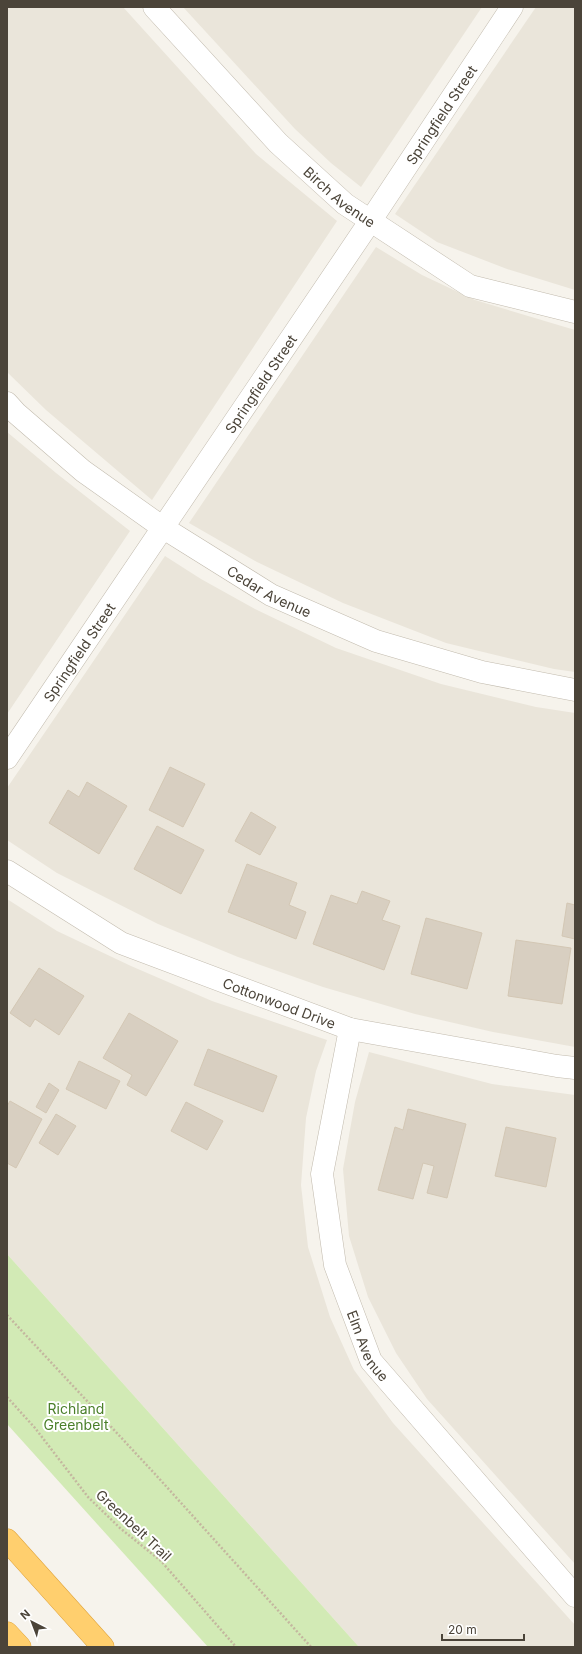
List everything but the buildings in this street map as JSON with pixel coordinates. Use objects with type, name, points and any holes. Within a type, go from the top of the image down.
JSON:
[{"type":"highway","points":[[7,1540],[103,1647]]},
{"type":"highway","points":[[7,1633],[20,1647]]},
{"type":"street","name":"Birch Avenue","points":[[154,7],[278,143],[345,204],[470,286],[575,312]]},
{"type":"street","name":"Springfield Street","points":[[7,758],[371,220],[512,7]]},
{"type":"street","name":"Cedar Avenue","points":[[7,404],[83,471],[162,527],[271,595],[376,641],[482,672],[575,690]]},
{"type":"street","name":"Cottonwood Drive","points":[[7,872],[121,943],[350,1029],[575,1068]]},
{"type":"street","name":"Elm Avenue","points":[[350,1029],[322,1174],[335,1265],[371,1361],[575,1596]]},
{"type":"path","points":[[7,1315],[155,1474],[311,1647]]},
{"type":"path","name":"Greenbelt Trail","points":[[7,1397],[35,1428],[88,1496],[120,1528],[161,1561],[236,1647]]},
{"type":"shaded area","points":[[7,7],[123,7],[256,154],[337,221],[152,500],[46,410],[7,372]]},
{"type":"shaded area","points":[[183,7],[482,7],[361,187],[331,163],[295,129]]},
{"type":"shaded area","points":[[536,7],[575,7],[575,290],[507,269],[437,242],[395,214]]},
{"type":"shaded area","points":[[376,247],[422,275],[475,300],[575,330],[575,672],[554,669],[446,643],[343,603],[257,562],[189,523]]},
{"type":"shaded area","points":[[7,432],[56,473],[130,531],[7,714]]},
{"type":"shaded area","points":[[165,556],[201,579],[255,609],[336,648],[441,684],[536,707],[575,713],[575,1047],[493,1032],[415,1014],[323,987],[238,957],[158,924],[57,873],[7,840],[7,788]]},
{"type":"shaded area","points":[[7,899],[57,931],[131,966],[212,1001],[327,1040],[316,1071],[306,1118],[301,1185],[308,1247],[330,1317],[354,1370],[393,1423],[575,1625],[575,1647],[359,1647],[7,1254]]},
{"type":"shaded area","points":[[369,1052],[492,1084],[575,1095],[575,1564],[427,1399],[396,1353],[368,1297],[349,1236],[343,1169],[355,1102]]},
{"type":"green space","name":"Richland Greenbelt","points":[[7,1254],[359,1647],[208,1647],[7,1424]]}]
